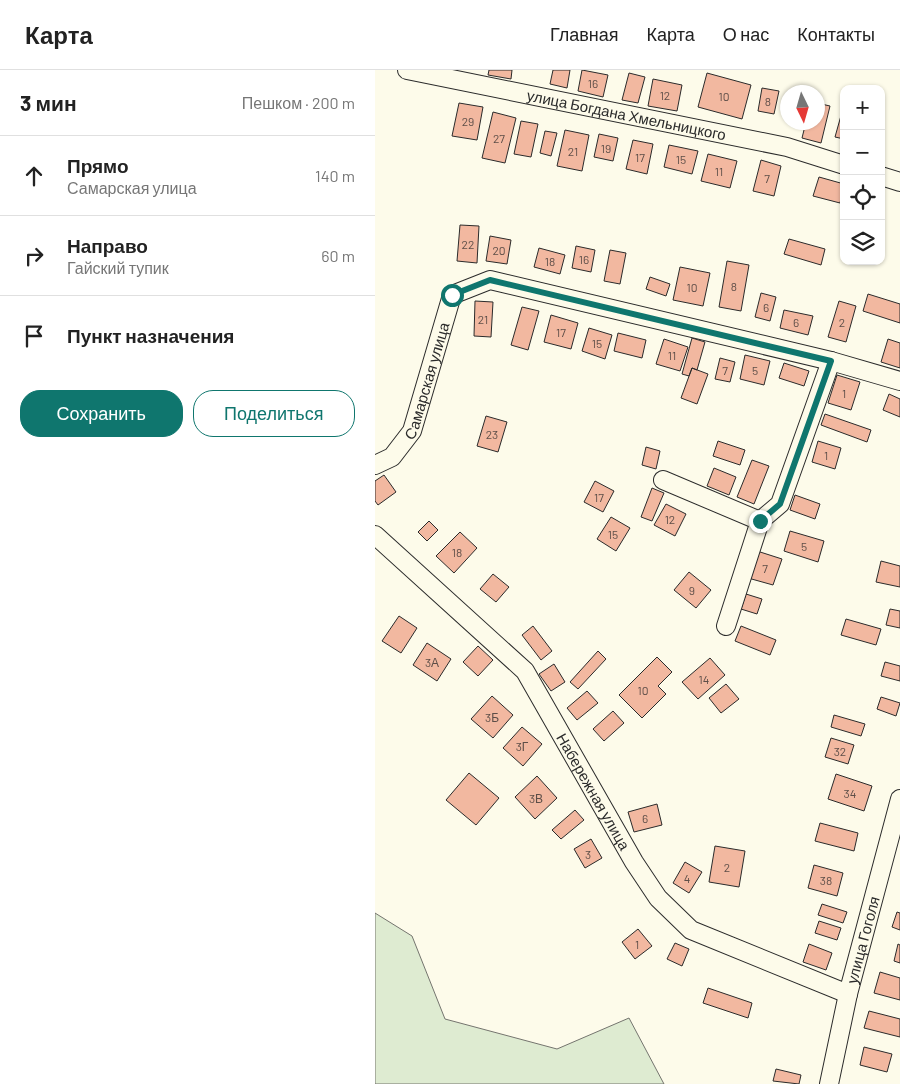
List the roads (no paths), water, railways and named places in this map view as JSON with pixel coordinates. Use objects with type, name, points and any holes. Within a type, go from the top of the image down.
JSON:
[{"type":"street","name":"улица Богдана Хмельницкого","points":[[407,70],[787,147],[840,163]]},
{"type":"street","points":[[885,177],[900,182]]},
{"type":"street","name":"Самарская улица","points":[[375,465],[392,457],[412,431],[452,295],[490,280],[831,361],[900,381]]},
{"type":"street","points":[[726,626],[760,521],[780,504],[831,361]]},
{"type":"street","points":[[663,480],[760,521]]},
{"type":"street","name":"Набережная улица","points":[[375,535],[525,671],[634,862],[658,898],[691,930],[848,994]]},
{"type":"street","name":"улица Гоголя","points":[[829,1084],[848,994],[900,799]]}]
